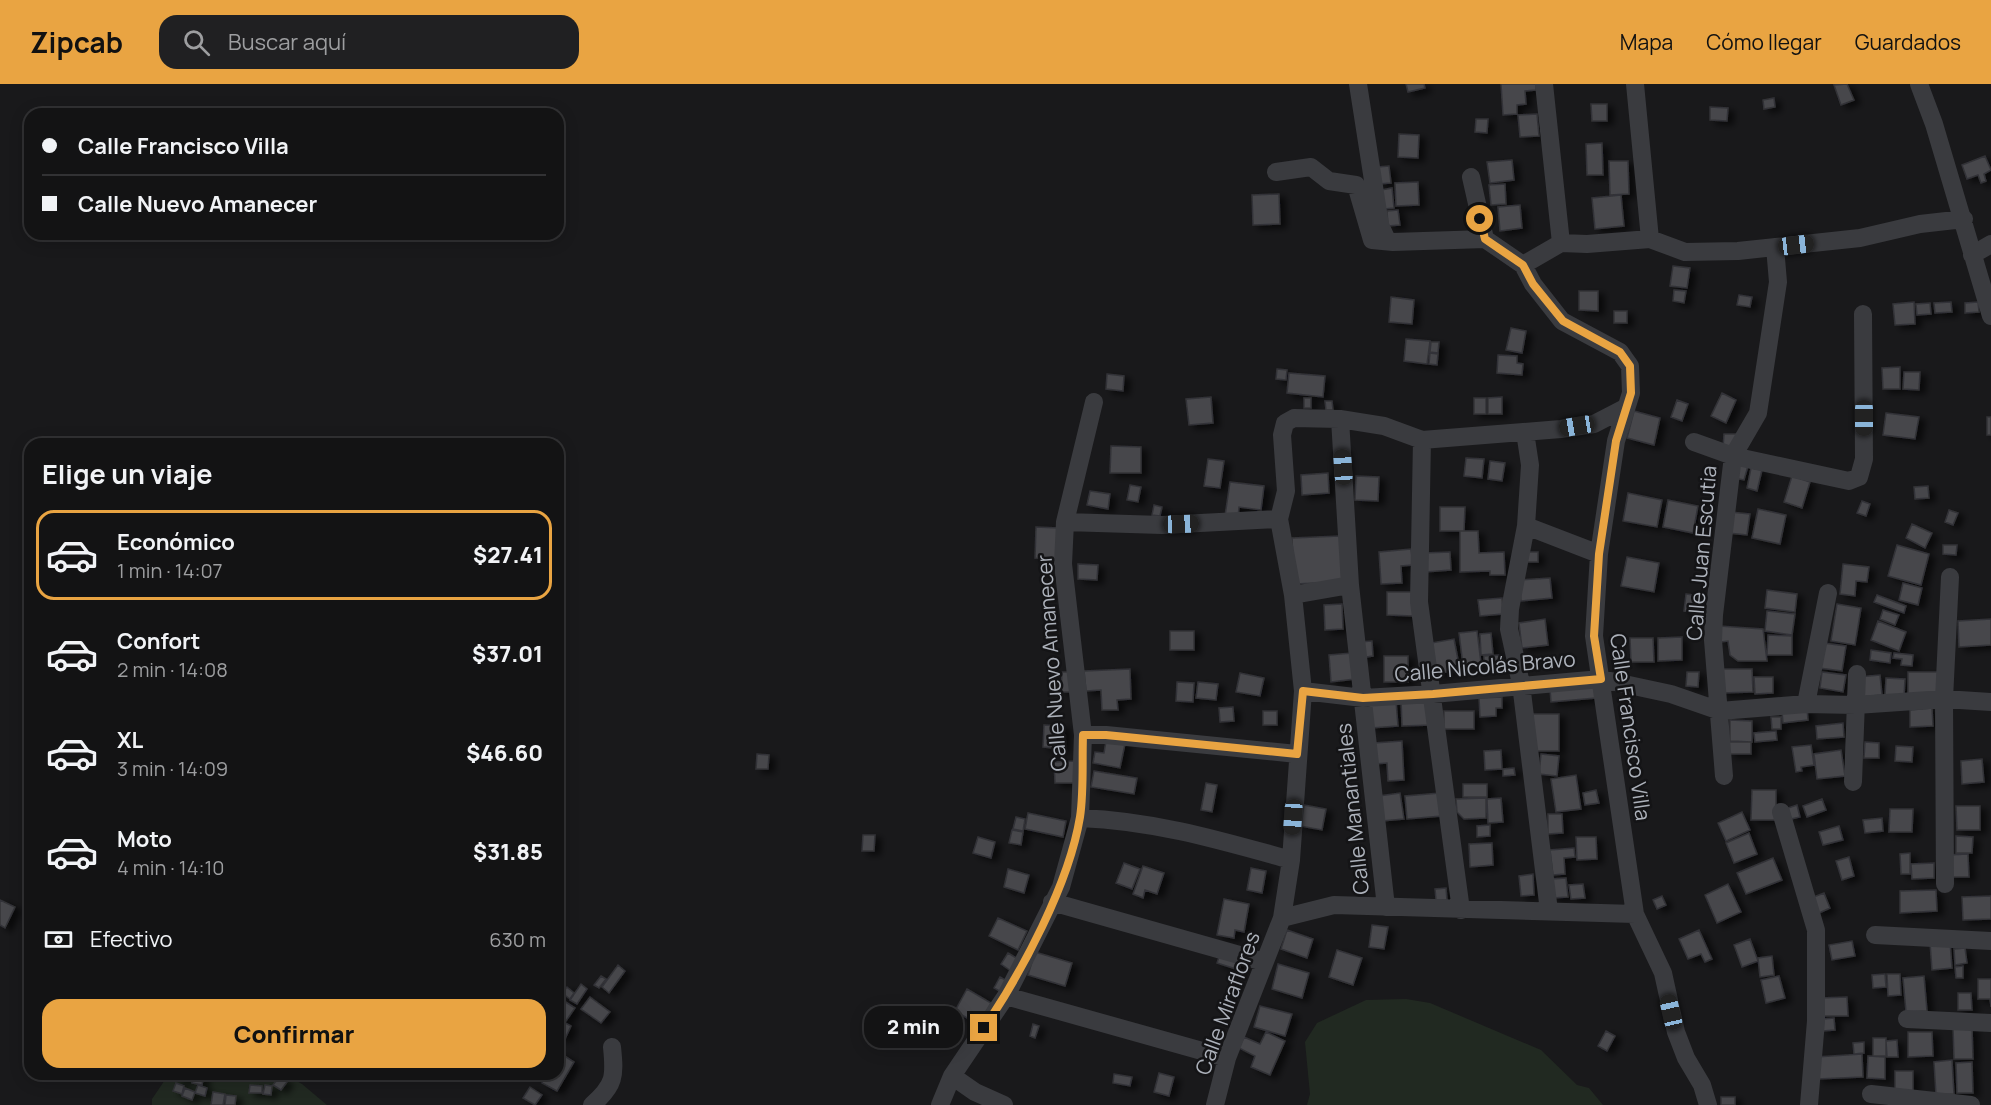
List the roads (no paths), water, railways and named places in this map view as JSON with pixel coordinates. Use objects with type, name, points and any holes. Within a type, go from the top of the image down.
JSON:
[{"type":"street","points":[[1358,84],[1380,225],[1387,240]]},
{"type":"street","points":[[1545,84],[1561,243]]},
{"type":"street","points":[[1635,84],[1650,239]]},
{"type":"street","points":[[1919,84],[1964,219],[1971,255],[1991,316]]},
{"type":"street","points":[[1276,172],[1311,167],[1329,181],[1356,184],[1372,240],[1485,239],[1471,177]]},
{"type":"street","points":[[1523,265],[1561,243],[1587,244],[1650,239],[1685,252],[1775,247],[1860,238],[1920,224],[1964,219]]},
{"type":"street","name":"Calle Francisco Villa","points":[[1485,239],[1523,265],[1533,284],[1563,321],[1620,352],[1630,366],[1631,393],[1616,441],[1599,554],[1594,636],[1635,914],[1663,973],[1676,1032],[1686,1058],[1702,1085],[1708,1105]]},
{"type":"street","points":[[1971,255],[1991,244]]},
{"type":"street","name":"Calle Juan Escutia","points":[[1725,776],[1713,640],[1714,615],[1733,456],[1758,413],[1778,282],[1775,247]]},
{"type":"street","points":[[1694,442],[1733,456],[1849,481],[1859,477],[1864,459],[1863,314]]},
{"type":"street","name":"Calle Nuevo Amanecer","points":[[940,1105],[952,1076],[1006,996],[1061,887],[1080,818],[1083,735],[1063,564],[1065,522],[1094,402]]},
{"type":"street","points":[[1065,522],[1162,525],[1280,519],[1286,491],[1282,435],[1285,423],[1294,418],[1340,419],[1384,426],[1422,440],[1594,424],[1625,408]]},
{"type":"street","name":"Calle Manantiales","points":[[1340,419],[1350,585],[1386,907]]},
{"type":"street","points":[[1594,424],[1616,441]]},
{"type":"street","points":[[1525,432],[1530,465],[1526,526],[1510,609],[1509,629],[1521,684],[1549,911]]},
{"type":"street","points":[[1422,440],[1419,602],[1461,910]]},
{"type":"street","name":"Calle Miraflores","points":[[1215,1105],[1227,1058],[1282,918],[1291,860],[1303,691],[1293,595],[1280,519]]},
{"type":"street","points":[[1526,526],[1599,554]]},
{"type":"street","points":[[1945,884],[1944,699],[1950,577]]},
{"type":"street","points":[[1293,595],[1350,585]]},
{"type":"street","points":[[1806,704],[1828,593]]},
{"type":"street","points":[[1852,782],[1857,674]]},
{"type":"street","name":"Calle Nicolás Bravo","points":[[1303,691],[1363,698],[1601,679],[1671,694],[1720,711],[1806,704],[1856,705],[1944,699],[1991,702]]},
{"type":"street","points":[[1083,735],[1106,735],[1297,754]]},
{"type":"street","points":[[1781,812],[1816,930],[1816,1021],[1809,1105]]},
{"type":"street","points":[[1080,818],[1126,819],[1196,833],[1291,860]]},
{"type":"street","points":[[1053,902],[1264,962]]},
{"type":"street","points":[[1282,918],[1334,905],[1635,914]]},
{"type":"street","points":[[1875,934],[1991,941]]},
{"type":"street","points":[[1006,996],[1227,1058]]},
{"type":"street","points":[[1907,1019],[1991,1023]]},
{"type":"street","points":[[592,1105],[608,1092],[615,1072],[612,1047]]},
{"type":"street","points":[[952,1076],[975,1092],[1004,1105]]},
{"type":"street","points":[[1871,1094],[1971,1105]]}]
